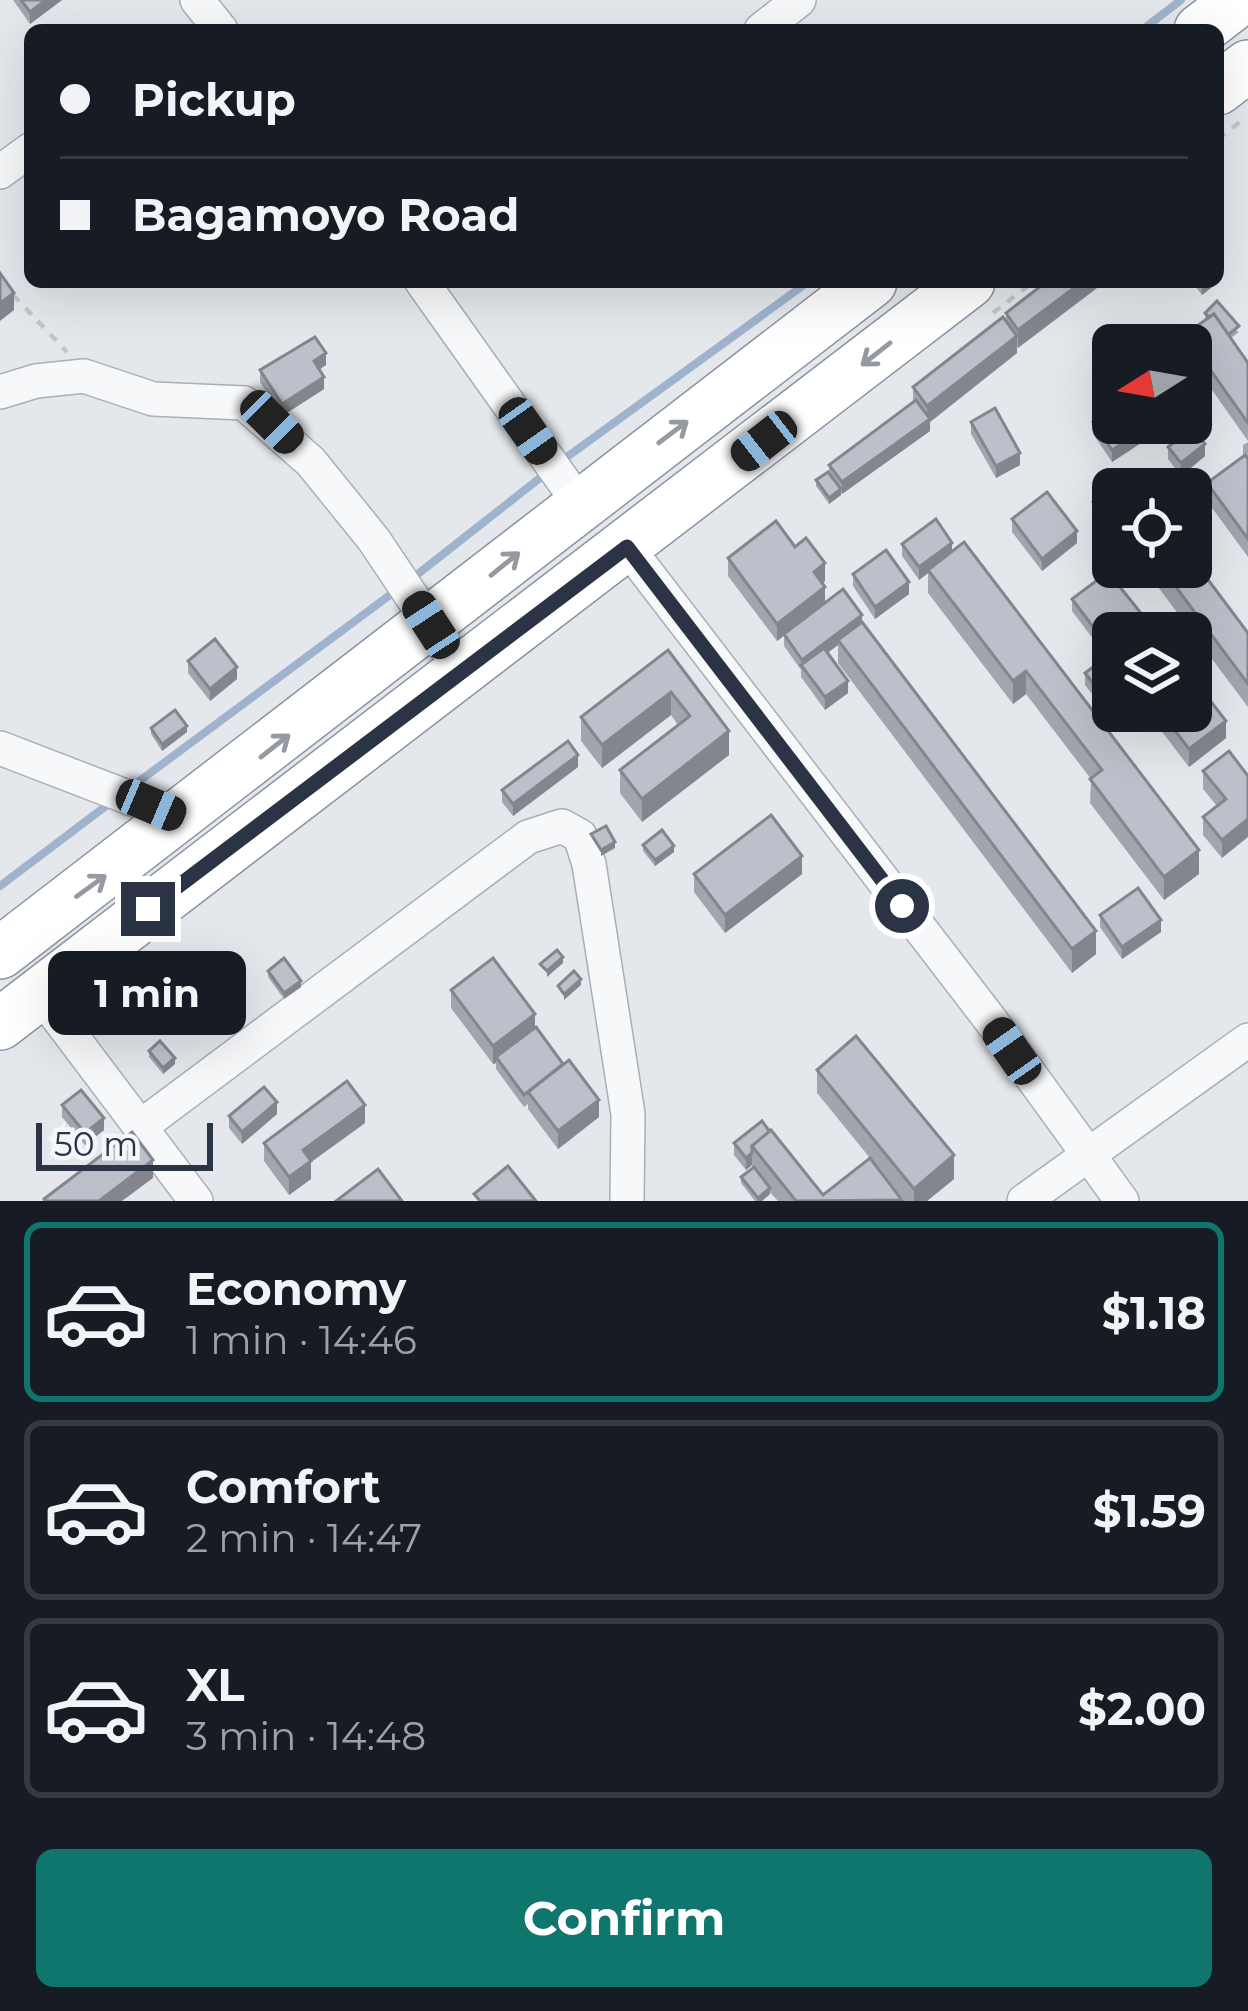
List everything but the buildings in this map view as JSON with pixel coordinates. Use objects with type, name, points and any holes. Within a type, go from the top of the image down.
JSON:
[{"type":"highway","points":[[1208,24],[1240,0]]},
{"type":"highway","points":[[1224,84],[1248,66]]},
{"type":"highway","points":[[0,953],[182,818],[579,503],[863,288]]},
{"type":"highway","points":[[20,1009],[961,288]]},
{"type":"lane","points":[[769,24],[800,0]]},
{"type":"lane","points":[[431,288],[579,503]]},
{"type":"lane","points":[[0,392],[36,381],[84,376],[153,399],[213,397],[244,403],[272,422],[374,540],[461,670]]},
{"type":"lane","points":[[627,547],[1088,1154],[1131,1200]]},
{"type":"lane","points":[[0,748],[182,818]]},
{"type":"lane","points":[[140,1127],[528,837],[562,826],[580,836],[590,864],[628,1114],[627,1201]]},
{"type":"lane","points":[[20,1009],[140,1127],[196,1201]]},
{"type":"lane","points":[[1024,1201],[1248,1040]]},
{"type":"path","points":[[1224,134],[1248,115]]},
{"type":"path","points":[[0,282],[61,342],[84,376]]},
{"type":"waterway","points":[[1150,24],[1181,0]]},
{"type":"waterway","points":[[560,462],[800,288]]},
{"type":"waterway","points":[[414,577],[545,474]]},
{"type":"waterway","points":[[130,788],[398,589]]},
{"type":"waterway","points":[[0,886],[114,800]]},
{"type":"route","points":[[148,909],[627,547],[902,906]]}]
